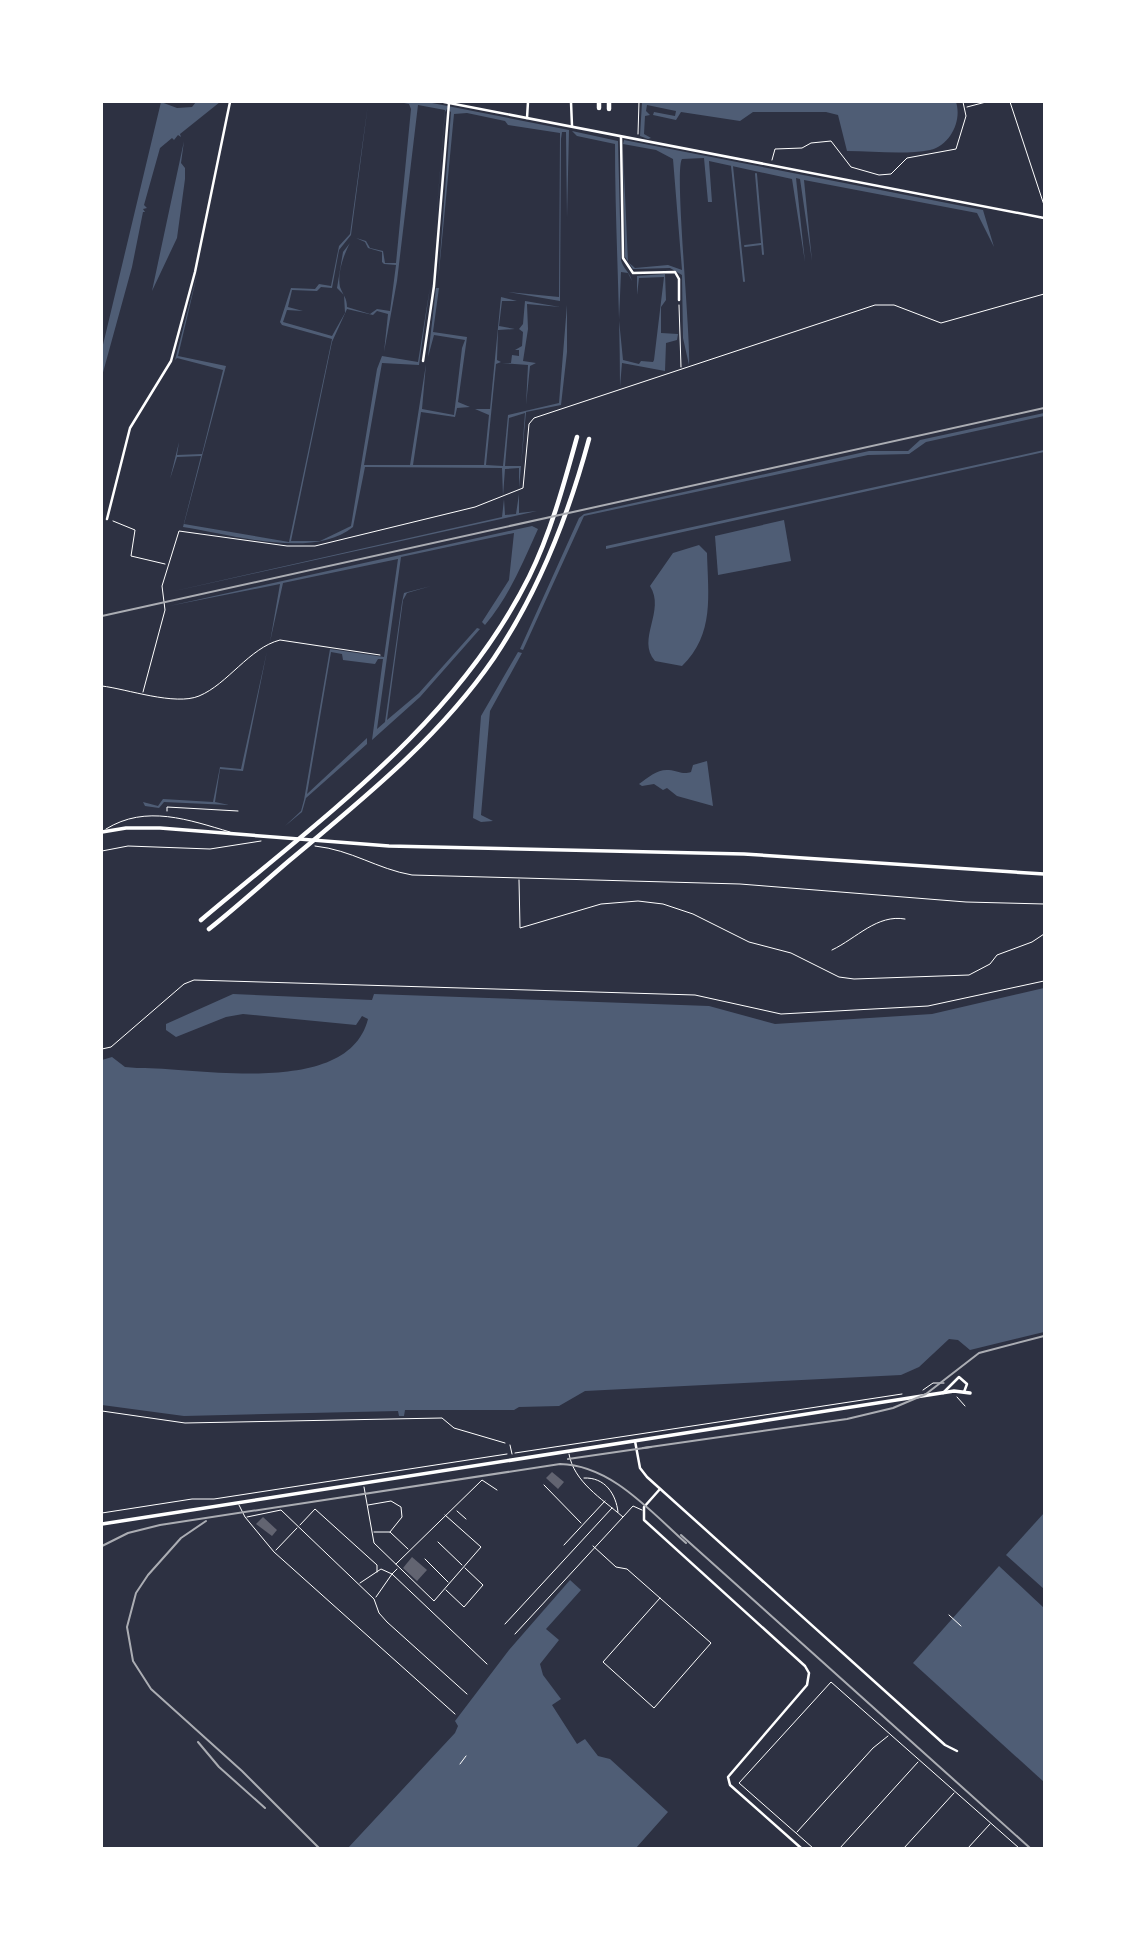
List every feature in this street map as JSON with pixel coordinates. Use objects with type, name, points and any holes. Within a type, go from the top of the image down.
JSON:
[{"type":"highway","points":[[599,102],[599,108]]},
{"type":"highway","points":[[609,102],[609,108]]},
{"type":"highway","points":[[201,920],[400,751],[464,680],[494,638],[529,577],[550,528],[577,437]]},
{"type":"highway","points":[[209,929],[384,781],[436,730],[470,690],[510,632],[546,564],[572,499],[589,439]]},
{"type":"street","points":[[107,519],[130,428],[171,360],[195,272],[230,102]]},
{"type":"street","points":[[444,102],[1045,218]]},
{"type":"street","points":[[527,118],[528,102]]},
{"type":"street","points":[[571,102],[572,127]]},
{"type":"street","points":[[424,361],[434,286],[450,103]]},
{"type":"street","points":[[621,137],[623,258],[633,272],[675,272],[678,277],[679,300]]},
{"type":"street","points":[[102,832],[136,827],[326,842],[744,854],[1045,874]]},
{"type":"street","points":[[943,1394],[950,1384],[962,1378],[967,1384],[964,1392]]},
{"type":"street","points":[[102,1524],[954,1391],[970,1393]]},
{"type":"street","points":[[635,1441],[641,1470],[660,1489],[945,1745],[957,1751]]},
{"type":"street","points":[[660,1489],[643,1510],[647,1523],[808,1670],[807,1685],[728,1777],[730,1785],[801,1849]]},
{"type":"lane","points":[[167,814],[167,807],[237,811]]},
{"type":"lane","points":[[102,832],[125,821],[167,814],[235,833]]},
{"type":"lane","points":[[510,1446],[512,1454]]},
{"type":"lane","points":[[568,1451],[572,1469],[623,1517]]},
{"type":"lane","points":[[582,1478],[592,1477],[608,1487],[616,1497],[618,1513]]},
{"type":"lane","points":[[374,1599],[409,1550],[445,1515],[456,1510],[482,1480],[497,1490]]},
{"type":"lane","points":[[363,1483],[374,1543],[434,1601],[481,1547],[445,1515]]},
{"type":"lane","points":[[544,1485],[552,1498],[583,1524]]},
{"type":"lane","points":[[366,1505],[391,1500],[401,1507],[402,1517],[390,1532]]},
{"type":"lane","points":[[564,1545],[604,1501]]},
{"type":"lane","points":[[239,1503],[245,1517],[274,1552],[454,1714]]},
{"type":"lane","points":[[515,1634],[593,1546],[633,1506],[643,1510]]},
{"type":"lane","points":[[505,1624],[612,1508]]},
{"type":"lane","points":[[274,1552],[315,1509],[377,1565],[377,1572]]},
{"type":"lane","points":[[245,1517],[281,1510],[374,1599],[379,1613],[387,1622],[467,1694]]},
{"type":"lane","points":[[456,1510],[466,1520]]},
{"type":"lane","points":[[371,1532],[390,1532],[409,1550]]},
{"type":"lane","points":[[438,1542],[484,1585],[464,1607],[445,1588]]},
{"type":"lane","points":[[593,1546],[616,1567],[627,1569],[660,1598],[711,1643],[654,1708],[603,1662],[660,1598]]},
{"type":"lane","points":[[425,1559],[449,1583]]},
{"type":"lane","points":[[358,1584],[381,1569],[392,1574],[487,1664]]},
{"type":"lane","points":[[813,1849],[739,1783],[831,1682],[1018,1848]]},
{"type":"lane","points":[[796,1833],[889,1734]]},
{"type":"lane","points":[[840,1849],[919,1761]]},
{"type":"lane","points":[[904,1849],[956,1791]]},
{"type":"lane","points":[[968,1849],[991,1823]]},
{"type":"path","points":[[637,140],[639,102]]},
{"type":"path","points":[[771,165],[775,149],[802,148],[811,143],[831,141],[851,167],[886,175],[908,158],[956,149],[964,126],[963,102]]},
{"type":"path","points":[[965,108],[986,102]]},
{"type":"path","points":[[1010,102],[1045,205]]},
{"type":"path","points":[[143,692],[165,610],[162,590],[167,565],[176,533],[181,530],[287,546],[315,546],[456,513],[505,497],[524,486],[529,424],[532,418],[875,305],[894,304],[942,323],[1045,294]]},
{"type":"path","points":[[679,300],[682,369]]},
{"type":"path","points":[[107,519],[133,528],[131,556],[167,565]]},
{"type":"path","points":[[102,686],[167,698],[201,695],[275,641],[380,655]]},
{"type":"path","points":[[102,851],[128,846],[210,849],[266,841]]},
{"type":"path","points":[[320,847],[351,852],[385,868],[412,875],[740,884],[966,902],[1045,904]]},
{"type":"path","points":[[519,878],[520,928],[601,904],[638,901],[663,904],[693,914],[749,942],[791,953],[845,978],[969,975],[990,964],[997,955],[1032,942],[1045,934]]},
{"type":"path","points":[[832,950],[858,937],[883,918],[905,919]]},
{"type":"path","points":[[102,1049],[111,1047],[184,984],[194,980],[695,995],[781,1014],[928,1006],[1045,981]]},
{"type":"path","points":[[919,1392],[933,1383],[950,1384]]},
{"type":"path","points":[[954,1391],[965,1406]]},
{"type":"path","points":[[102,1513],[192,1499],[215,1499],[908,1393]]},
{"type":"path","points":[[102,1411],[185,1423],[442,1418],[454,1428],[493,1437],[510,1446]]},
{"type":"path","points":[[949,1615],[961,1626]]},
{"type":"path","points":[[460,1764],[466,1756]]},
{"type":"water","points":[[161,102],[177,108],[192,107],[196,102],[220,102],[180,134],[181,137],[178,135],[174,140],[172,138],[160,148],[144,205],[147,208],[143,209],[145,212],[132,267],[102,376],[102,349]]},
{"type":"water","points":[[399,102],[427,102],[569,130],[567,218],[566,132],[562,132],[561,139],[560,301],[508,292],[559,297],[560,133],[508,125],[505,121],[467,113],[454,114],[438,282],[451,112],[447,109],[431,281],[445,110],[418,105],[397,281],[384,352],[388,314],[377,311],[373,315],[347,309],[332,342],[291,541],[319,541],[294,543],[271,542],[183,527],[201,456],[177,457],[170,479],[179,442],[177,455],[202,454],[223,370],[177,358],[175,360],[198,271],[178,356],[226,366],[184,524],[289,542],[332,339],[282,325],[280,322],[291,288],[315,289],[319,284],[331,286],[339,246],[350,234],[368,104],[351,235],[339,250],[332,288],[321,287],[317,291],[292,290],[288,307],[303,311],[287,310],[283,322],[332,336],[345,313],[344,295],[347,307],[370,314],[377,309],[390,311],[396,265],[384,264],[382,252],[368,248],[365,242],[356,238],[366,241],[370,248],[383,251],[385,263],[396,263],[411,109],[409,104]]},
{"type":"water","points":[[642,102],[956,102],[957,116],[949,137],[944,143],[930,150],[900,153],[847,151],[838,115],[826,112],[753,112],[740,121],[681,112],[676,120],[653,115],[654,112],[675,116],[676,111],[647,105],[646,111],[650,115],[645,116],[644,134],[651,138],[648,139],[640,136]]},
{"type":"water","points":[[572,131],[618,141],[621,260],[630,275],[632,281],[628,273],[621,272],[619,319],[615,144],[577,136]]},
{"type":"water","points":[[624,140],[983,210],[994,247],[977,213],[804,180],[812,261],[800,179],[796,178],[805,262],[792,179],[709,161],[712,202],[708,202],[704,158],[682,159],[680,191],[689,365],[683,338],[682,275],[670,268],[633,269],[629,263],[635,268],[668,265],[682,270],[673,159],[656,150],[623,144]]},
{"type":"water","points":[[184,141],[181,163],[185,168],[185,179],[177,238],[152,291]]},
{"type":"water","points":[[623,150],[628,261],[625,257]]},
{"type":"water","points":[[350,243],[343,258],[339,276],[343,252]]},
{"type":"water","points":[[665,274],[666,300],[661,307],[661,333],[678,334],[677,340],[666,343],[665,371],[622,363],[620,387],[619,321],[623,360],[639,364],[641,361],[653,362],[664,277],[639,278],[637,295],[637,276]]},
{"type":"water","points":[[430,287],[419,365],[382,363],[364,465],[410,465],[426,364],[422,409],[454,415],[465,340],[434,335],[428,357],[436,288],[439,288],[433,332],[467,337],[458,402],[470,407],[457,408],[455,417],[421,412],[413,465],[484,465],[489,415],[475,409],[490,409],[501,297],[517,301],[502,301],[499,326],[515,329],[498,330],[497,360],[501,362],[496,364],[486,465],[503,466],[508,415],[559,403],[567,305],[567,352],[561,405],[526,412],[519,488],[519,468],[505,469],[503,496],[502,468],[365,467],[353,527],[336,537],[321,541],[351,526],[377,369],[382,356],[418,362]],"holes":[[[525,413],[521,466],[505,466],[509,418]]]},
{"type":"water","points":[[525,301],[560,307],[527,304],[528,329],[523,361],[536,363],[530,366],[526,405],[528,365],[502,363],[511,363],[512,355],[519,356],[519,350],[515,350],[522,346],[523,332],[519,329],[523,324]]},
{"type":"water","points":[[1044,413],[1044,416],[926,442],[909,454],[868,455],[584,516],[523,650],[520,649],[579,518],[584,514],[869,451],[908,451],[920,440]]},
{"type":"water","points":[[1044,452],[606,549],[606,546]]},
{"type":"water","points":[[519,494],[519,513],[537,511],[170,592],[502,517],[504,499],[505,515],[516,514]]},
{"type":"water","points":[[784,520],[791,561],[718,575],[715,536]]},
{"type":"water","points":[[532,526],[538,529],[521,566],[501,603],[485,625],[482,622],[509,580],[514,533],[401,557],[377,729],[385,722],[404,593],[431,586],[407,593],[403,600],[387,720],[419,693],[477,628],[480,629],[420,697],[372,740],[383,659],[378,659],[375,664],[343,660],[342,654],[331,652],[307,794],[367,738],[367,744],[306,798],[302,812],[285,826],[301,811],[304,800],[330,649],[384,657],[398,559],[283,583],[270,642],[280,584],[169,606]]},
{"type":"water","points":[[699,545],[707,553],[708,584],[707,613],[700,641],[682,666],[655,661],[648,644],[655,605],[650,586],[673,553]]},
{"type":"water","points":[[267,651],[243,771],[220,769],[215,802],[229,805],[164,802],[159,808],[145,806],[143,802],[158,806],[163,799],[213,802],[220,767],[241,769]]},
{"type":"water","points":[[518,652],[522,653],[490,711],[481,815],[493,821],[481,822],[473,818],[481,716]]},
{"type":"water","points":[[707,761],[713,806],[677,796],[667,788],[663,790],[654,784],[639,784],[661,771],[691,772],[693,765]]},
{"type":"water","points":[[1044,988],[1044,1332],[970,1350],[958,1340],[949,1339],[919,1367],[901,1375],[585,1391],[559,1406],[519,1407],[514,1410],[405,1410],[404,1416],[399,1416],[398,1411],[184,1416],[102,1405],[102,1060],[112,1057],[125,1067],[231,1073],[302,1069],[332,1060],[355,1044],[368,1019],[362,1016],[356,1025],[243,1014],[226,1017],[176,1037],[166,1030],[166,1024],[233,994],[372,1000],[374,994],[709,1006],[775,1024],[932,1014]]},
{"type":"water","points":[[1044,1513],[1044,1589],[1006,1555]]},
{"type":"water","points":[[999,1566],[1044,1608],[1044,1782],[913,1663]]},
{"type":"water","points":[[570,1580],[581,1590],[546,1629],[559,1640],[540,1664],[543,1675],[561,1699],[552,1705],[577,1744],[585,1739],[598,1756],[610,1759],[668,1812],[636,1848],[348,1848],[455,1733],[458,1726],[455,1721],[509,1650]]},
{"type":"building","points":[[552,1472],[564,1482],[558,1489],[546,1478]]},
{"type":"building","points":[[263,1517],[277,1530],[272,1536],[256,1524]]},
{"type":"building","points":[[412,1557],[427,1570],[417,1581],[403,1568]]},
{"type":"waterway","points":[[732,166],[744,281]]},
{"type":"waterway","points":[[756,174],[763,254]]},
{"type":"waterway","points":[[745,246],[761,244]]},
{"type":"tram line","points":[[102,616],[1044,408]]},
{"type":"railway","points":[[643,1448],[847,1419],[893,1408],[926,1394],[979,1353],[1044,1336]]},
{"type":"railway","points":[[568,1459],[651,1447]]},
{"type":"railway","points":[[102,1546],[128,1533],[160,1525],[560,1464],[579,1466],[613,1481],[644,1504],[686,1543]]},
{"type":"railway","points":[[206,1521],[181,1538],[148,1575],[136,1593],[127,1627],[133,1661],[151,1689],[242,1771],[319,1848]]},
{"type":"railway","points":[[681,1535],[1030,1848]]},
{"type":"railway","points":[[198,1742],[219,1767],[265,1808]]}]
